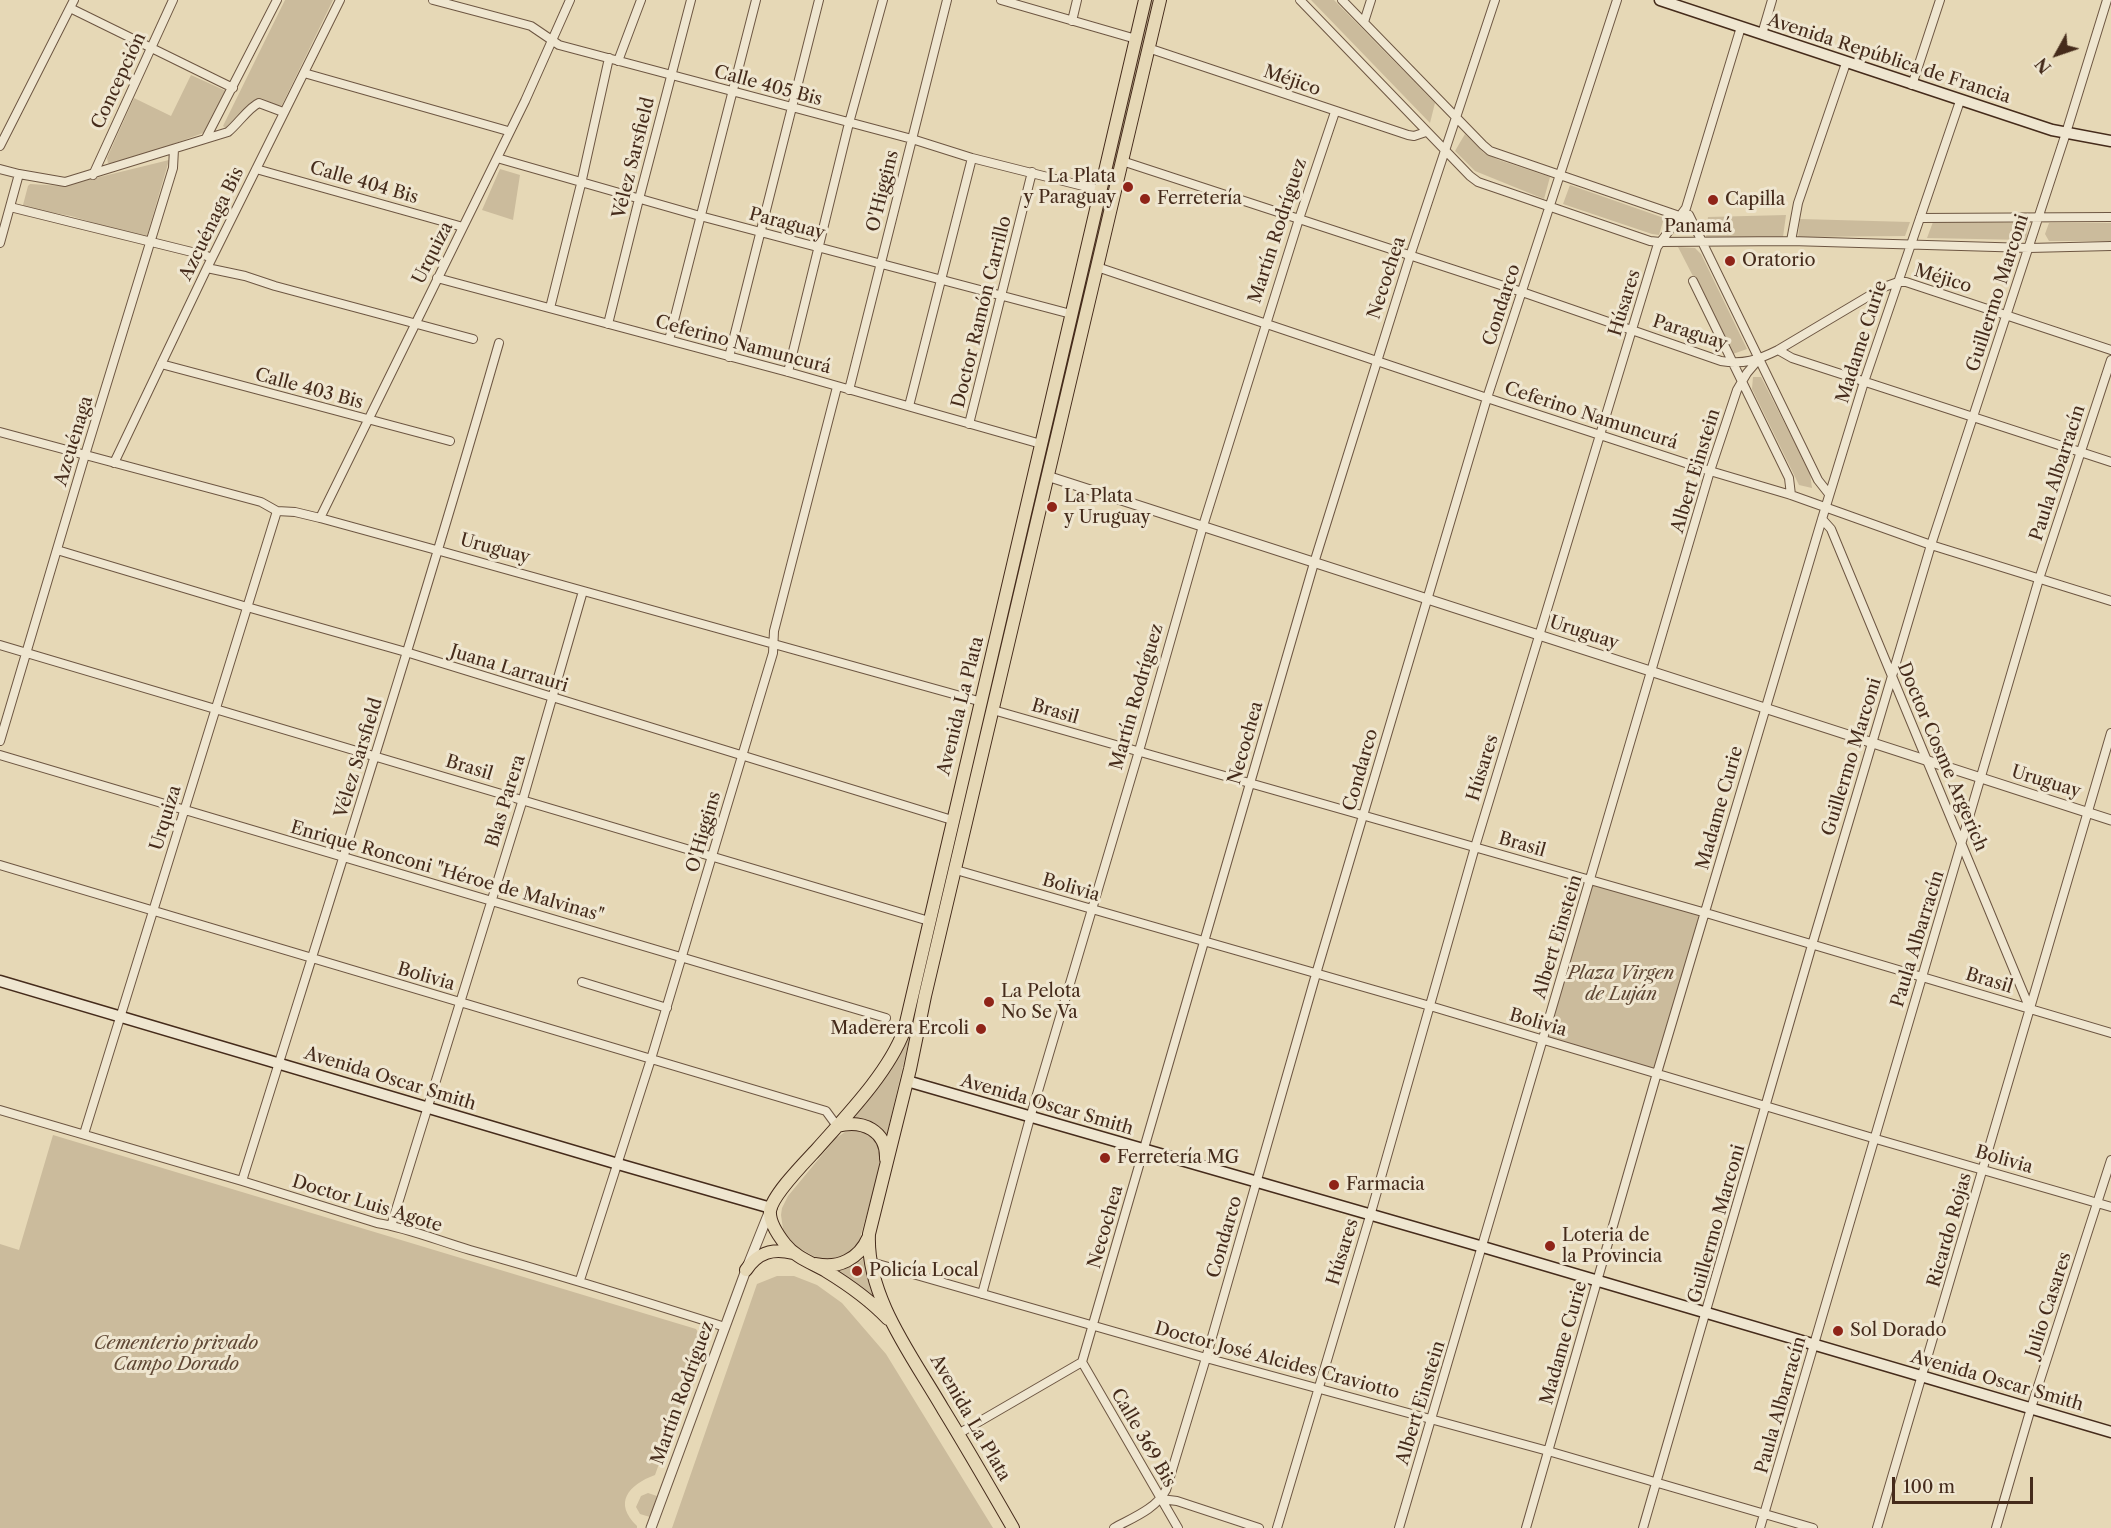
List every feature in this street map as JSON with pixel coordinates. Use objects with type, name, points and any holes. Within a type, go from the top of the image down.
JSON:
[{"type":"main road","name":"Avenida La Plata","points":[[895,1326],[861,1295],[794,1253],[777,1232],[771,1219],[771,1208],[786,1184],[888,1064],[907,1020],[1144,0]]},
{"type":"main road","name":"Avenida La Plata","points":[[1013,1528],[895,1326],[879,1290],[871,1263],[869,1234],[1160,0]]},
{"type":"main road","name":"Avenida República de Francia","points":[[1660,0],[1960,101],[2066,133],[2111,141]]},
{"type":"main road","name":"Avenida Oscar Smith","points":[[0,981],[771,1208]]},
{"type":"main road","name":"Avenida Oscar Smith","points":[[906,1081],[2111,1431]]},
{"type":"main road","points":[[837,1126],[863,1125],[875,1130],[881,1137],[885,1150],[885,1170]]},
{"type":"main road","points":[[809,1262],[828,1265],[848,1261],[863,1249],[869,1234]]},
{"type":"main road","points":[[746,1270],[755,1258],[768,1251],[782,1250],[794,1253]]},
{"type":"street","points":[[0,146],[74,0]]},
{"type":"street","name":"Concepción","points":[[93,175],[173,0]]},
{"type":"street","points":[[206,138],[277,0]]},
{"type":"street","name":"Azcuénaga Bis","points":[[114,463],[283,112],[340,0]]},
{"type":"street","name":"Calle 405 Bis","points":[[433,0],[531,26],[559,45],[912,139],[972,158],[1099,190]]},
{"type":"street","name":"Urquiza","points":[[320,518],[508,131],[525,101],[570,0]]},
{"type":"street","points":[[618,61],[641,0]]},
{"type":"street","name":"Vélez Sarsfield","points":[[608,324],[691,0]]},
{"type":"street","points":[[669,340],[756,0]]},
{"type":"street","points":[[729,357],[819,0]]},
{"type":"street","points":[[788,372],[849,123],[883,0]]},
{"type":"street","name":"O'Higgins","points":[[849,390],[946,0]]},
{"type":"street","points":[[1001,0],[1020,3],[1136,39]]},
{"type":"street","points":[[1072,21],[1077,0]]},
{"type":"street","name":"Panamá","points":[[1300,0],[1459,167],[1478,182],[1660,243],[1791,241],[2029,248],[2111,246]]},
{"type":"street","name":"Panamá","points":[[1342,0],[1490,151],[1690,220]]},
{"type":"street","points":[[1364,22],[1371,0]]},
{"type":"street","name":"Necochea","points":[[1082,1362],[1314,563],[1376,361],[1495,0]]},
{"type":"street","name":"Condarco","points":[[1161,1499],[1166,1490],[1206,1358],[1316,974],[1487,398],[1617,0]]},
{"type":"street","points":[[1762,34],[1772,0]]},
{"type":"street","points":[[1912,85],[1940,0]]},
{"type":"street","name":"Guillermo Marconi","points":[[1643,1528],[1931,545],[2066,133],[2106,1]]},
{"type":"street","points":[[70,8],[232,88]]},
{"type":"street","name":"Húsares","points":[[1277,1528],[1370,1216],[1474,847],[1632,330],[1660,243],[1686,208],[1742,27]]},
{"type":"street","name":"Méjico","points":[[1148,48],[1414,136],[1426,132]]},
{"type":"street","points":[[550,308],[609,58]]},
{"type":"street","points":[[1791,241],[1798,203],[1846,63]]},
{"type":"street","points":[[304,73],[508,131]]},
{"type":"street","name":"Madame Curie","points":[[1526,1528],[1657,1073],[1822,519],[1864,382],[1960,101]]},
{"type":"street","points":[[0,169],[65,182],[228,132],[259,103],[283,112]]},
{"type":"street","name":"Martín Rodríguez","points":[[982,1294],[1030,1118],[1203,526],[1335,111]]},
{"type":"street","name":"Azcuénaga","points":[[0,741],[173,168],[174,149]]},
{"type":"street","name":"Paraguay","points":[[496,158],[581,184],[1071,314]]},
{"type":"street","points":[[909,406],[972,158]]},
{"type":"street","name":"Paraguay","points":[[1122,160],[1522,292],[1721,361],[1741,363],[1758,360],[1778,350]]},
{"type":"street","name":"Calle 404 Bis","points":[[256,169],[463,227]]},
{"type":"street","name":"Doctor Ramón Carrillo","points":[[969,424],[1032,172]]},
{"type":"street","points":[[0,243],[20,174]]},
{"type":"street","points":[[10,207],[212,258]]},
{"type":"street","points":[[1686,208],[1818,480],[1830,494]]},
{"type":"street","points":[[1920,218],[2111,218]]},
{"type":"street","name":"Ceferino Namuncurá","points":[[1097,267],[1487,398],[1710,471],[1826,506],[1931,545],[2111,602]]},
{"type":"street","points":[[207,268],[245,276],[473,339]]},
{"type":"street","name":"Ceferino Namuncurá","points":[[437,278],[788,372],[1041,444]]},
{"type":"street","points":[[1693,281],[1789,478],[1791,495]]},
{"type":"street","name":"Méjico","points":[[1778,350],[1884,287],[1898,282],[1906,282],[2111,350]]},
{"type":"street","name":"Vélez Sarsfield","points":[[242,1181],[310,958],[376,755],[406,652],[440,551],[499,343]]},
{"type":"street","points":[[1778,350],[1792,358],[2111,462]]},
{"type":"street","name":"Albert Einstein","points":[[1399,1528],[1710,471],[1741,382],[1758,360]]},
{"type":"street","name":"Paula Albarracín","points":[[1760,1528],[2039,579],[2111,360]]},
{"type":"street","name":"Calle 403 Bis","points":[[161,364],[450,441]]},
{"type":"street","name":"O'Higgins","points":[[580,1280],[667,1008],[773,653],[774,631],[837,387]]},
{"type":"street","name":"Uruguay","points":[[0,432],[261,502],[277,511],[295,512],[320,518],[982,702]]},
{"type":"street","name":"Uruguay","points":[[1047,476],[2111,820]]},
{"type":"street","name":"Urquiza","points":[[84,1134],[277,511]]},
{"type":"street","name":"Doctor Cosme Argerich","points":[[1822,519],[1831,529],[2030,1009]]},
{"type":"street","name":"Juana Larrauri","points":[[57,550],[247,608],[406,652],[553,699],[952,819]]},
{"type":"street","name":"Blas Parera","points":[[391,1226],[523,799],[583,591]]},
{"type":"street","name":"Brasil","points":[[0,645],[929,921]]},
{"type":"street","name":"Brasil","points":[[993,710],[1706,913],[2111,1033]]},
{"type":"street","name":"Ricardo Rojas","points":[[1877,1528],[2111,733]]},
{"type":"street","name":"Enrique Ronconi \"Héroe de Malvinas\"","points":[[0,755],[886,1018]]},
{"type":"street","name":"Bolivia","points":[[0,865],[826,1111],[837,1126]]},
{"type":"street","name":"Bolivia","points":[[956,870],[1430,1006],[2111,1207]]},
{"type":"street","points":[[582,982],[667,1008]]},
{"type":"street","name":"Doctor Luis Agote","points":[[0,1110],[428,1238],[580,1280],[724,1328]]},
{"type":"street","name":"Julio Casares","points":[[1996,1528],[2031,1408],[2111,1160]]},
{"type":"street","name":"Martín Rodríguez","points":[[651,1528],[724,1328],[771,1208]]},
{"type":"street","name":"Doctor José Alcides Craviotto","points":[[871,1263],[1813,1528]]},
{"type":"street","points":[[958,1434],[1082,1362]]},
{"type":"street","name":"Calle 369 Bis","points":[[1082,1362],[1178,1528]]},
{"type":"street","points":[[1113,1528],[1161,1499],[1177,1501],[1259,1528]]},
{"type":"green space","points":[[285,0],[333,0],[281,107],[261,98],[255,100],[227,129],[223,126]]},
{"type":"green space","points":[[1151,0],[1153,0],[886,1138],[847,1121],[892,1067],[907,1038]]},
{"type":"green space","points":[[1311,0],[1334,0],[1435,103],[1430,123]]},
{"type":"green space","points":[[191,75],[226,91],[208,129],[203,133],[114,166],[108,163],[107,158],[134,98],[171,116]]},
{"type":"green space","points":[[1465,134],[1484,153],[1550,177],[1544,199],[1475,171],[1455,151]]},
{"type":"green space","points":[[169,160],[146,239],[71,216],[26,208],[23,205],[30,184],[63,186]]},
{"type":"green space","points":[[500,169],[520,175],[513,220],[482,210]]},
{"type":"green space","points":[[1570,185],[1664,218],[1659,235],[1563,204]]},
{"type":"green space","points":[[1786,215],[1783,237],[1706,237],[1708,217]]},
{"type":"green space","points":[[1800,219],[1910,222],[1905,236],[1798,237]]},
{"type":"green space","points":[[1933,222],[2029,223],[2026,240],[1927,238]]},
{"type":"green space","points":[[2049,223],[2111,223],[2111,241],[2049,241],[2045,234]]},
{"type":"green space","points":[[1678,247],[1695,248],[1701,254],[1747,349],[1733,354]]},
{"type":"green space","points":[[1753,377],[1761,377],[1810,473],[1812,488],[1799,485],[1752,389]]},
{"type":"green space","name":"Plaza Virgen de Luján","points":[[1590,881],[1706,913],[1657,1073],[1542,1040]]},
{"type":"green space","points":[[855,1130],[870,1134],[877,1143],[881,1164],[858,1245],[848,1255],[829,1260],[815,1257],[794,1245],[783,1229],[782,1208],[788,1196],[836,1138],[845,1132]]},
{"type":"green space","name":"Cementerio privado Campo Dorado","points":[[53,1135],[696,1329],[703,1341],[655,1475],[631,1489],[625,1502],[626,1510],[637,1528],[0,1528],[0,1244],[19,1250]]},
{"type":"green space","points":[[864,1258],[877,1302],[838,1272],[855,1265]]},
{"type":"green space","points":[[777,1276],[794,1276],[817,1285],[842,1303],[886,1354],[993,1528],[672,1528],[757,1284]]},
{"type":"green space","points":[[648,1493],[657,1496],[650,1517],[640,1514],[636,1507],[641,1496]]},
{"type":"place","name":"La Plata y Paraguay","points":[[1128,187]]},
{"type":"place","name":"Ferretería","points":[[1145,199]]},
{"type":"place","name":"Capilla","points":[[1713,200]]},
{"type":"place","name":"Oratorio","points":[[1730,261]]},
{"type":"place","name":"La Plata y Uruguay","points":[[1052,507]]},
{"type":"place","name":"La Pelota No Se Va","points":[[989,1002]]},
{"type":"place","name":"Maderera Ercoli","points":[[981,1029]]},
{"type":"place","name":"Ferretería MG","points":[[1105,1158]]},
{"type":"place","name":"Farmacia","points":[[1334,1185]]},
{"type":"place","name":"Loteria de la Provincia","points":[[1550,1246]]},
{"type":"place","name":"Policía Local","points":[[857,1271]]},
{"type":"place","name":"Sol Dorado","points":[[1838,1331]]}]
